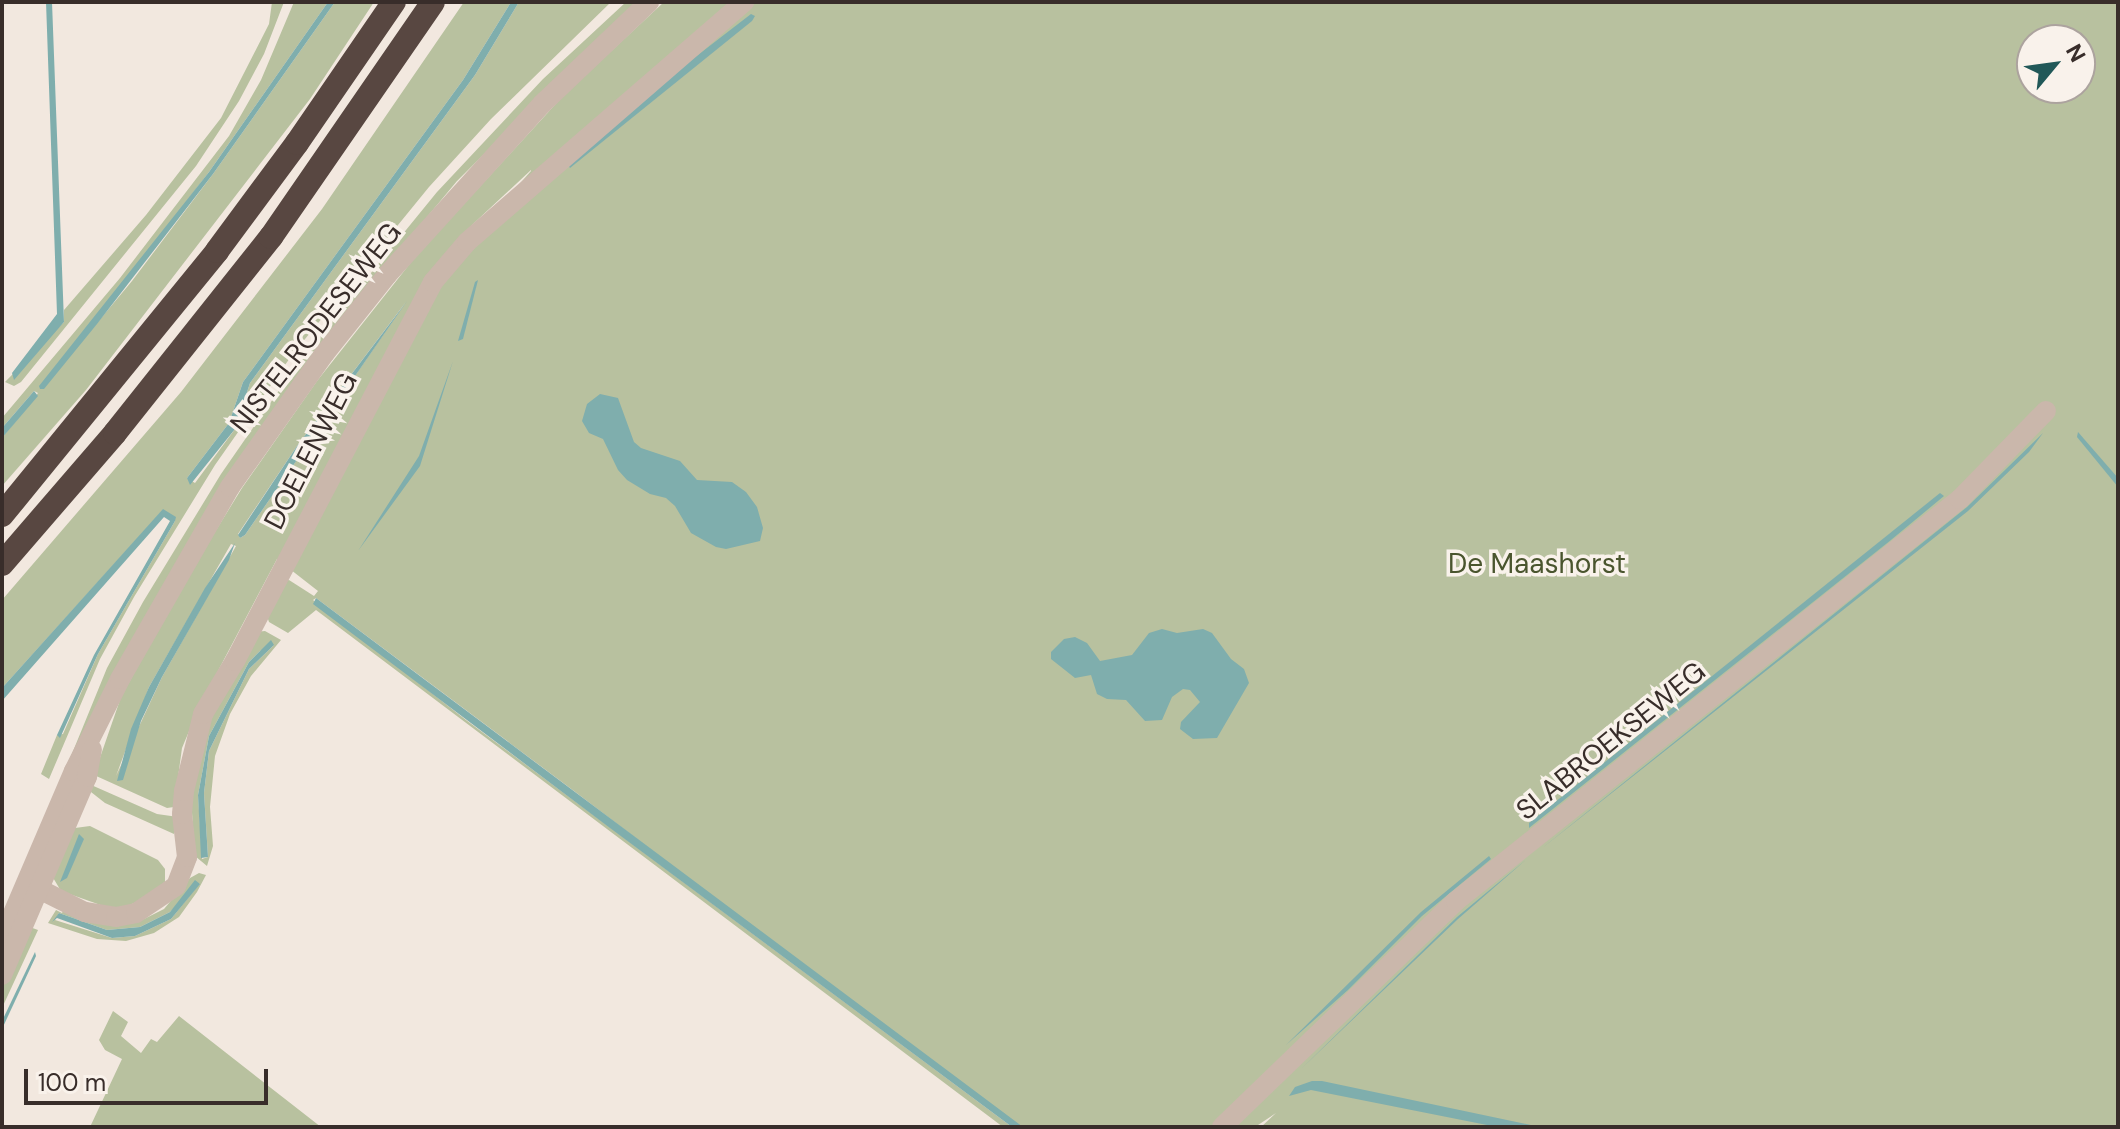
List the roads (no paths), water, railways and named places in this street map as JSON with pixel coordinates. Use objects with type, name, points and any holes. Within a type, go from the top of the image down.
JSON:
[{"type":"highway","points":[[2,515],[217,251],[297,143],[394,2]]},
{"type":"highway","points":[[2,564],[115,433],[271,237],[433,2]]},
{"type":"street","name":"NISTELRODESEWEG","points":[[2,975],[33,886],[120,679],[183,564],[230,487],[325,353],[387,275],[532,114],[649,2]]},
{"type":"street","name":"DOELENWEG","points":[[33,886],[85,912],[116,917],[136,913],[176,886],[187,857],[182,814],[184,791],[203,714],[235,661],[402,335],[433,282],[467,242],[744,2]]},
{"type":"street","name":"SLABROEKSEWEG","points":[[1222,1127],[1456,901],[1960,499],[2046,411]]},
{"type":"street","name":"NISTELRODESEWEG","points":[[2,939],[33,886]]},
{"type":"water","points":[[46,2],[52,2],[64,322],[14,380],[12,373],[57,314]]},
{"type":"water","points":[[328,2],[335,2],[213,174],[97,324],[44,389],[40,389],[39,386],[209,172]]},
{"type":"water","points":[[511,2],[519,2],[475,75],[250,383],[235,429],[190,485],[187,478],[229,423],[243,382],[463,80]]},
{"type":"water","points":[[751,14],[755,16],[752,21],[570,168],[567,163],[646,95]]},
{"type":"water","points":[[478,280],[463,339],[458,341],[475,282]]},
{"type":"water","points":[[407,301],[240,538],[238,535],[297,446]]},
{"type":"water","points":[[453,361],[420,466],[358,551],[419,456]]},
{"type":"water","points":[[34,391],[38,396],[2,438],[2,428]]},
{"type":"water","points":[[600,394],[618,398],[634,442],[641,448],[680,461],[697,480],[732,482],[746,492],[757,507],[763,528],[760,541],[726,549],[716,547],[691,533],[675,506],[666,498],[650,494],[627,480],[618,470],[603,439],[589,433],[582,421],[587,404]]},
{"type":"water","points":[[2078,432],[2118,478],[2118,487],[2077,437]]},
{"type":"water","points":[[2043,433],[2029,452],[1968,511],[1541,849],[1967,507]]},
{"type":"water","points":[[1940,493],[1944,496],[1891,540],[1529,828],[1529,823]]},
{"type":"water","points":[[163,509],[176,517],[175,521],[98,654],[60,738],[57,735],[94,655],[170,521],[164,517],[2,701],[2,688]]},
{"type":"water","points":[[235,543],[229,560],[162,677],[141,721],[123,780],[117,781],[131,729],[149,687],[205,588]]},
{"type":"water","points":[[316,598],[1023,1127],[1012,1127],[610,828],[313,604]]},
{"type":"water","points":[[1162,629],[1177,633],[1203,629],[1212,633],[1231,659],[1244,669],[1249,683],[1217,738],[1193,739],[1180,729],[1181,722],[1200,702],[1190,690],[1183,689],[1172,697],[1162,720],[1145,721],[1126,700],[1107,699],[1097,694],[1091,675],[1075,678],[1051,659],[1051,652],[1064,639],[1075,637],[1087,643],[1100,661],[1132,655],[1149,633]]},
{"type":"water","points":[[271,640],[274,645],[249,669],[209,751],[204,793],[208,857],[201,858],[198,795],[209,736],[249,662]]},
{"type":"water","points":[[79,834],[84,839],[67,878],[60,882]]},
{"type":"water","points":[[1489,856],[1491,859],[1422,916],[1348,990],[1286,1045],[1421,912]]},
{"type":"water","points":[[1527,859],[1458,919],[1301,1069],[1457,917]]},
{"type":"water","points":[[195,880],[200,884],[171,919],[135,936],[112,938],[57,918],[52,922],[59,913],[107,930],[140,927],[170,912]]},
{"type":"water","points":[[35,952],[36,956],[2,1029],[2,1021]]},
{"type":"water","points":[[1312,1081],[1540,1127],[1497,1127],[1311,1090],[1289,1096],[1295,1087]]},
{"type":"park label","name":"De Maashorst","points":[[1537,564]]}]
